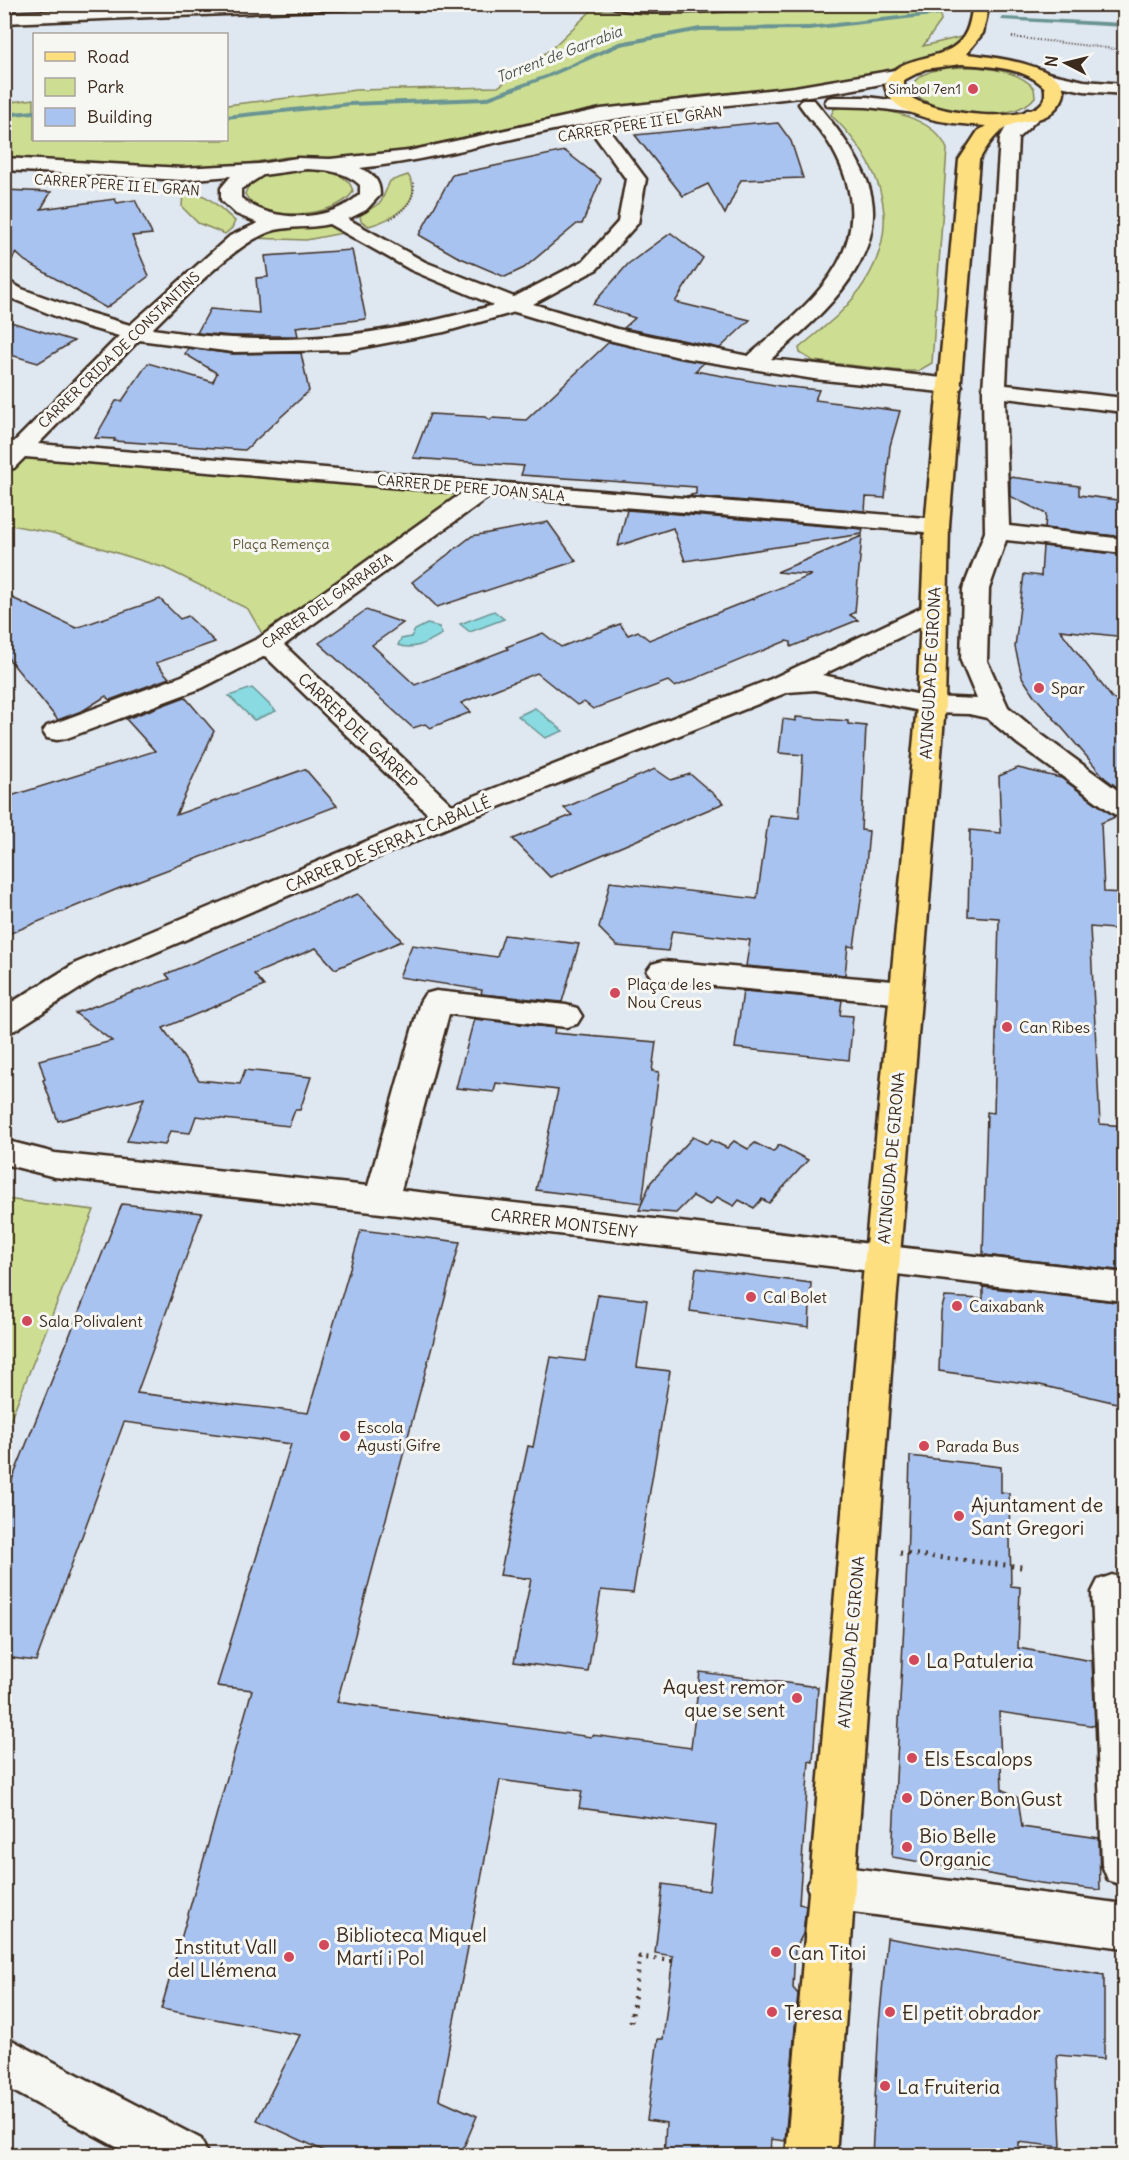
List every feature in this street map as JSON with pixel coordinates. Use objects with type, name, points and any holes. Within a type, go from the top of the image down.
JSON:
[{"type":"main road","points":[[941,61],[964,48],[977,30],[981,4]]},
{"type":"main road","points":[[914,106],[966,120],[1008,119],[1040,111],[1053,100],[1055,92],[1052,85],[1043,77],[1021,67],[995,50],[977,30]]},
{"type":"main road","points":[[960,146],[894,90],[894,82],[901,74],[925,64],[941,61],[982,60],[1021,67]]},
{"type":"main road","name":"AVINGUDA DE GIRONA","points":[[811,2156],[904,993],[931,705],[937,526],[951,386],[960,146],[985,135],[1008,119]]},
{"type":"street","points":[[4,18],[347,4]]},
{"type":"street","points":[[617,4],[660,8],[752,4]]},
{"type":"street","name":"CARRER PERE II EL GRAN","points":[[409,157],[380,172],[381,181],[508,146],[598,128],[802,98],[850,84],[901,74]]},
{"type":"street","points":[[1043,77],[1084,86],[1125,88]]},
{"type":"street","points":[[753,363],[812,314],[855,254],[860,231],[863,202],[856,178],[842,148],[802,98]]},
{"type":"street","name":"CARRER PERE II EL GRAN","points":[[329,165],[409,157],[601,115],[802,98],[914,106]]},
{"type":"street","points":[[1125,99],[1076,104],[1040,111],[1013,131],[1009,138],[994,390],[997,532],[976,589],[974,661],[996,711],[1028,738],[1125,808]]},
{"type":"street","points":[[4,285],[15,293],[78,317],[134,333],[233,345],[349,343],[444,326],[515,305],[556,285],[590,265],[628,224],[636,179],[598,128]]},
{"type":"street","name":"CARRER PERE II EL GRAN","points":[[4,164],[182,174],[263,169]]},
{"type":"street","points":[[233,197],[254,216],[284,221],[331,217],[349,212],[363,204],[381,181],[329,165],[295,164],[263,169],[243,177],[233,197],[243,221],[237,240]]},
{"type":"street","name":"CARRER PERE II EL GRAN","points":[[182,174],[233,197]]},
{"type":"street","name":"CARRER PERE II EL GRAN","points":[[4,176],[181,187],[233,197]]},
{"type":"street","points":[[331,217],[417,266],[566,323],[636,342],[753,363],[951,386]]},
{"type":"street","name":"CARRER CRIDA DE CONSTANTINS","points":[[8,454],[134,333],[237,240],[261,228],[284,221]]},
{"type":"street","points":[[994,390],[1125,405]]},
{"type":"street","name":"CARRER DE PERE JOAN SALA","points":[[8,454],[484,489],[937,526]]},
{"type":"street","name":"CARRER DEL GARRABIA","points":[[57,732],[192,682],[268,644],[484,489]]},
{"type":"street","points":[[997,532],[1125,546]]},
{"type":"street","name":"CARRER DE SERRA I CABALLÉ","points":[[4,1022],[87,970],[448,817],[782,685],[934,611]]},
{"type":"street","name":"CARRER DEL GÀRREP","points":[[268,644],[448,817]]},
{"type":"street","name":"CARRER DE SERRA I CABALLÉ","points":[[782,685],[814,682],[931,705],[969,706],[996,711]]},
{"type":"street","points":[[663,971],[904,993]]},
{"type":"street","points":[[381,1200],[436,1002],[566,1016]]},
{"type":"street","name":"CARRER MONTSENY","points":[[4,1152],[55,1165],[381,1200],[882,1261],[1125,1287]]},
{"type":"street","points":[[1113,1592],[1125,1865]]},
{"type":"street","points":[[831,1887],[1125,1926]]},
{"type":"street","points":[[4,2060],[184,2156]]},
{"type":"path","points":[[1007,36],[1125,50]]},
{"type":"path","points":[[900,1553],[1022,1567]]},
{"type":"path","points":[[631,2022],[640,1957],[677,1961]]},
{"type":"green space","points":[[819,4],[939,5],[941,21],[923,46],[965,36],[963,43],[944,54],[908,62],[878,75],[818,86],[807,85],[694,96],[581,113],[380,155],[342,159],[287,157],[222,167],[194,168],[5,158],[4,103],[33,99],[33,141],[228,141],[228,105],[356,90],[498,87],[551,49],[592,10],[752,13]]},
{"type":"green space","points":[[975,67],[999,70],[1022,78],[1034,88],[1035,97],[1025,106],[1010,111],[974,114],[939,107],[914,92],[913,83],[933,70]]},
{"type":"green space","points":[[845,106],[873,108],[903,115],[930,128],[940,137],[947,149],[932,363],[918,371],[813,361],[800,353],[799,348],[838,315],[860,290],[874,264],[882,239],[884,214],[879,188],[869,163],[853,139],[831,115],[834,109]]},
{"type":"green space","points":[[300,169],[339,175],[346,179],[353,192],[344,201],[331,208],[298,214],[266,210],[253,204],[245,194],[248,187],[260,177]]},
{"type":"green space","points":[[408,175],[413,193],[404,208],[387,219],[369,226],[361,221],[360,216],[381,202],[390,181]]},
{"type":"green space","points":[[183,191],[199,194],[211,200],[235,221],[232,228],[225,234],[198,223],[182,207]]},
{"type":"green space","points":[[338,227],[348,232],[306,240],[252,238],[278,228]]},
{"type":"green space","name":"Plaça Remença","points":[[16,451],[484,489],[268,644],[248,609],[165,568],[53,533],[5,524],[5,464]]},
{"type":"green space","name":"Sala Polivalent","points":[[4,1199],[94,1210],[5,1433]]},
{"type":"water","points":[[494,611],[504,619],[470,632],[460,624]]},
{"type":"water","points":[[427,624],[439,627],[442,634],[415,646],[398,645],[401,639],[411,637],[415,630]]},
{"type":"water","points":[[252,688],[276,711],[254,720],[229,696]]},
{"type":"water","points":[[535,708],[563,731],[545,738],[518,716]]},
{"type":"building","points":[[765,122],[767,124],[778,123],[791,141],[803,178],[741,180],[725,214],[708,184],[683,196],[635,135]]},
{"type":"building","points":[[565,151],[601,179],[582,224],[577,224],[524,268],[505,277],[456,256],[419,235],[452,175]]},
{"type":"building","points":[[4,190],[51,192],[41,209],[115,199],[117,203],[135,200],[152,234],[132,236],[149,276],[106,308],[25,261],[16,253],[4,272]]},
{"type":"building","points":[[671,233],[703,258],[675,302],[750,320],[720,348],[624,328],[635,318],[593,304],[628,264]]},
{"type":"building","points":[[352,250],[366,319],[296,327],[298,336],[233,336],[197,333],[210,309],[259,313],[256,278],[268,277],[265,256]]},
{"type":"building","points":[[4,320],[74,341],[38,363],[4,353]]},
{"type":"building","points":[[609,342],[704,363],[695,371],[780,386],[819,390],[815,400],[900,411],[890,446],[885,498],[866,497],[865,511],[686,496],[696,494],[696,487],[521,475],[524,466],[413,458],[430,414],[486,417],[490,420],[492,418],[526,420]]},
{"type":"building","points":[[188,348],[233,354],[301,353],[309,391],[245,450],[95,438],[116,401],[122,401],[148,363],[213,382],[217,373],[185,354]]},
{"type":"building","points":[[1010,477],[1079,486],[1079,495],[1125,501],[1125,537],[1045,528],[1046,514],[1010,496]]},
{"type":"building","points":[[627,510],[863,529],[862,534],[685,561],[673,528],[618,546]]},
{"type":"building","points":[[548,522],[576,561],[437,607],[412,582],[472,536]]},
{"type":"building","points":[[862,536],[855,612],[850,615],[858,620],[791,647],[791,642],[786,641],[675,687],[668,681],[593,709],[584,702],[577,705],[537,673],[461,703],[471,712],[430,728],[425,724],[413,728],[319,643],[366,610],[403,623],[372,645],[415,685],[543,633],[561,647],[620,624],[628,635],[638,631],[649,640],[812,575],[777,572]]},
{"type":"building","points":[[1043,546],[1125,555],[1125,637],[1060,630],[1112,698],[1125,707],[1125,793],[1105,778],[1033,694],[1022,677],[1015,647],[1024,574],[1041,576]]},
{"type":"building","points":[[4,594],[76,628],[160,599],[180,619],[188,616],[215,642],[156,663],[169,678],[110,700],[106,696],[84,710],[58,720],[4,653]]},
{"type":"building","points":[[185,697],[214,731],[176,815],[305,769],[337,806],[132,883],[4,936],[4,798],[155,751],[126,719]]},
{"type":"building","points":[[796,717],[848,721],[848,724],[866,726],[861,830],[869,831],[854,947],[848,946],[845,975],[746,966],[750,940],[672,931],[668,951],[617,946],[599,928],[610,882],[757,899],[769,815],[799,818],[803,755],[779,753],[783,719],[796,721]]},
{"type":"building","points":[[1018,768],[1061,778],[1115,817],[1101,823],[1104,892],[1125,893],[1125,930],[1090,927],[1100,1124],[1125,1126],[1125,1271],[983,1255],[987,1112],[994,1113],[999,918],[968,916],[970,830],[1001,833],[999,776]]},
{"type":"building","points":[[655,769],[671,780],[690,774],[724,803],[550,877],[513,839],[572,815],[564,808]]},
{"type":"building","points":[[358,894],[402,941],[335,969],[316,948],[254,974],[264,986],[163,1028],[199,1080],[240,1084],[245,1070],[311,1077],[300,1110],[295,1110],[289,1126],[196,1116],[190,1133],[170,1131],[165,1145],[127,1141],[144,1098],[58,1121],[43,1080],[45,1079],[39,1060],[112,1041],[75,1013],[170,979],[166,974]]},
{"type":"building","points":[[504,935],[579,944],[562,1002],[481,994],[482,990],[399,977],[412,945],[497,957]]},
{"type":"building","points":[[743,991],[842,1000],[840,1015],[853,1016],[849,1060],[735,1048]]},
{"type":"building","points":[[474,1019],[555,1028],[554,1033],[656,1042],[652,1071],[659,1072],[642,1203],[536,1190],[558,1090],[496,1083],[494,1092],[456,1088]]},
{"type":"building","points":[[693,1137],[707,1144],[711,1140],[727,1148],[734,1141],[748,1149],[755,1143],[773,1152],[779,1145],[808,1160],[769,1203],[762,1199],[754,1208],[739,1200],[734,1206],[717,1197],[710,1205],[693,1196],[676,1213],[639,1210],[651,1182]]},
{"type":"building","points":[[122,1204],[202,1213],[137,1393],[308,1413],[361,1230],[460,1242],[337,1702],[591,1737],[592,1735],[691,1748],[700,1672],[818,1687],[813,1762],[809,1761],[799,1904],[806,1905],[803,1934],[795,1949],[793,1988],[798,1994],[785,2141],[771,2139],[770,2156],[664,2156],[666,2123],[647,2120],[658,2039],[663,2039],[673,1956],[655,1953],[663,1884],[709,1891],[716,1826],[579,1808],[582,1791],[500,1780],[439,2099],[477,2116],[460,2156],[335,2156],[257,2120],[300,2035],[161,2009],[252,1690],[217,1686],[291,1444],[124,1422],[36,1661],[4,1657],[4,1500]]},
{"type":"building","name":"Cal Bolet","points":[[696,1268],[811,1283],[809,1327],[690,1311]]},
{"type":"building","points":[[983,1287],[1125,1303],[1125,1405],[1040,1385],[939,1371],[941,1312],[945,1297],[983,1299]]},
{"type":"building","points":[[598,1294],[647,1300],[637,1367],[670,1371],[633,1593],[601,1590],[588,1672],[514,1662],[531,1579],[500,1575],[528,1446],[533,1447],[551,1357],[585,1361]]},
{"type":"building","points":[[910,1456],[1001,1467],[1001,1492],[1009,1493],[1011,1586],[1020,1587],[1018,1648],[1092,1661],[1095,1726],[999,1712],[1002,1789],[1018,1798],[1022,1827],[1099,1838],[1100,1890],[1040,1883],[892,1857],[907,1564]]},
{"type":"building","points":[[887,1938],[1104,1975],[1104,2059],[1057,2055],[1061,2147],[1019,2142],[1019,2156],[872,2156],[879,2024]]},
{"type":"waterway","name":"Torrent de Garrabia","points":[[228,117],[350,104],[486,99],[548,76],[619,44],[700,29],[809,28],[939,15]]},
{"type":"waterway","name":"Torrent de Garrabia","points":[[1003,19],[1124,25]]},
{"type":"waterway","name":"Torrent de Garrabia","points":[[4,115],[33,112]]},
{"type":"place","name":"Símbol 7en1","points":[[973,89]]},
{"type":"place","name":"Spar","points":[[1039,688]]},
{"type":"place","name":"Plaça de les Nou Creus","points":[[615,993]]},
{"type":"place","name":"Can Ribes","points":[[1007,1027]]},
{"type":"place","name":"Cal Bolet","points":[[751,1297]]},
{"type":"place","name":"Caixabank","points":[[957,1306]]},
{"type":"place","name":"Sala Polivalent","points":[[27,1321]]},
{"type":"place","name":"Escola Agustí Gifre","points":[[345,1436]]},
{"type":"place","name":"Parada Bus","points":[[924,1446]]},
{"type":"place","name":"Ajuntament de Sant Gregori","points":[[959,1516]]},
{"type":"place","name":"La Patuleria","points":[[914,1660]]},
{"type":"place","name":"Aquest remor que se sent","points":[[797,1698]]},
{"type":"place","name":"Els Escalops","points":[[912,1758]]},
{"type":"place","name":"Döner Bon Gust","points":[[907,1798]]},
{"type":"place","name":"Bio Belle Organic","points":[[907,1847]]},
{"type":"place","name":"Biblioteca Miquel Martí i Pol","points":[[324,1945]]},
{"type":"place","name":"Can Titoi","points":[[776,1952]]},
{"type":"place","name":"Institut Vall del Llémena","points":[[289,1957]]},
{"type":"place","name":"Teresa","points":[[772,2012]]},
{"type":"place","name":"El petit obrador","points":[[890,2012]]},
{"type":"place","name":"La Fruiteria","points":[[885,2086]]}]
